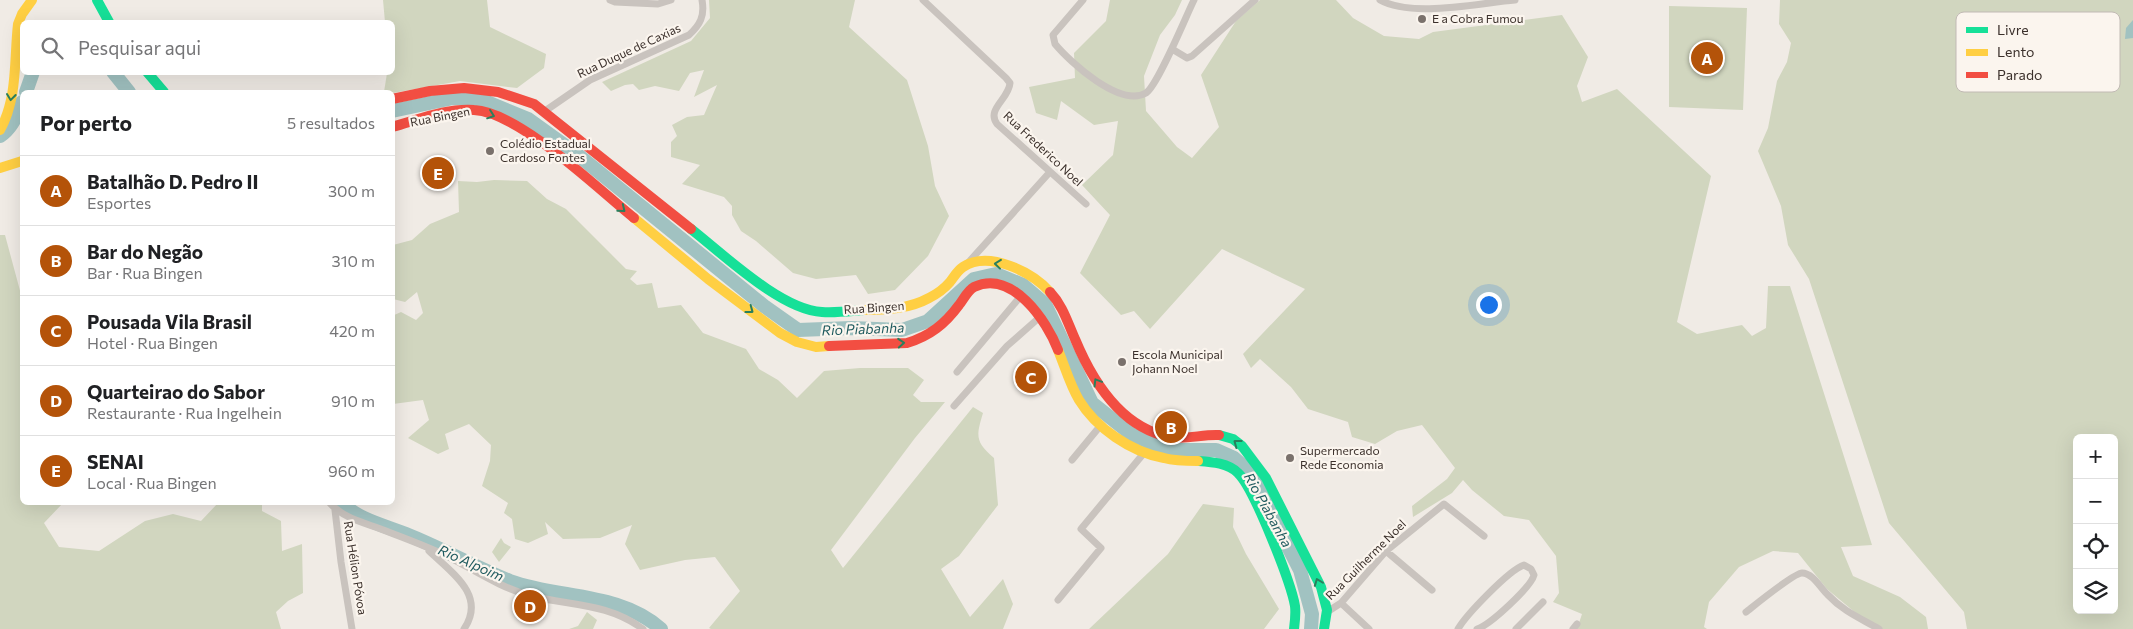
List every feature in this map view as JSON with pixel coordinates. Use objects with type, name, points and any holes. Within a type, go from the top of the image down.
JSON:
[{"type":"main road","points":[[0,130],[6,122],[9,108],[18,24],[22,14],[32,0]]},
{"type":"main road","points":[[97,0],[108,20]]},
{"type":"main road","points":[[150,75],[162,90]]},
{"type":"main road","name":"Rua Bingen","points":[[395,98],[446,88],[464,87],[493,90],[518,97],[545,111],[760,284],[795,306],[822,312],[912,305],[930,297],[947,286],[964,267]]},
{"type":"main road","name":"Rua Bingen","points":[[395,126],[444,114],[474,110],[490,114],[516,125],[531,134],[708,279],[780,333],[797,342],[816,347],[907,343],[921,340],[941,327],[972,288],[991,283],[1006,287],[1041,316],[1052,334],[1078,401],[1101,425],[1144,453],[1175,460],[1213,462],[1237,471],[1253,498],[1281,564],[1294,602],[1296,615],[1294,629]]},
{"type":"main road","points":[[0,168],[20,162]]},
{"type":"main road","points":[[964,267],[982,263],[1004,264],[1015,267],[1042,286],[1055,298],[1066,313],[1078,346],[1103,392],[1114,405],[1136,422],[1150,430],[1167,436],[1181,438],[1215,435],[1228,437],[1242,447],[1261,472],[1310,560],[1327,612],[1324,629]]},
{"type":"main road","points":[[947,286],[964,298]]},
{"type":"street","points":[[610,0],[615,2],[658,4],[671,0]]},
{"type":"street","name":"Rua Duque de Caxias","points":[[545,111],[590,80],[689,35],[700,22],[704,8],[702,0]]},
{"type":"street","name":"Rua Frederico Noel","points":[[923,0],[1006,78],[1010,84],[1010,89],[992,118],[1004,132],[1086,204]]},
{"type":"street","points":[[1083,0],[1058,28],[1053,35],[1053,40],[1062,51],[1108,89],[1132,95],[1145,93],[1149,90],[1172,49],[1194,0]]},
{"type":"street","points":[[1172,49],[1187,58],[1192,56],[1254,0]]},
{"type":"street","points":[[1380,0],[1393,6],[1428,9],[1515,0]]},
{"type":"street","points":[[964,267],[1049,173]]},
{"type":"street","points":[[957,372],[1020,297]]},
{"type":"street","points":[[954,406],[1007,346],[1041,316]]},
{"type":"street","points":[[1072,460],[1101,425]]},
{"type":"street","points":[[1058,600],[1101,548],[1081,529],[1144,453]]},
{"type":"street","name":"Rua Guilherme Noel","points":[[1327,612],[1341,603],[1386,551],[1444,504],[1484,536]]},
{"type":"street","points":[[331,505],[335,510],[352,519],[448,557],[501,585],[530,595],[600,607],[616,613],[643,629]]},
{"type":"street","name":"Rua Hélion Póvoa","points":[[335,510],[352,629]]},
{"type":"street","points":[[424,547],[462,583],[471,595],[471,615],[464,629]]},
{"type":"street","points":[[1386,551],[1432,590]]},
{"type":"street","points":[[1458,629],[1470,613],[1518,568],[1524,565],[1533,572],[1534,579],[1496,618],[1488,625],[1478,629]]},
{"type":"street","points":[[1746,612],[1797,574],[1805,573],[1849,614],[1879,629]]},
{"type":"street","points":[[1516,629],[1543,602]]},
{"type":"street","points":[[1341,603],[1369,629]]},
{"type":"green space","points":[[383,0],[487,0],[490,27],[546,54],[544,68],[517,88],[460,81],[395,93],[395,90],[384,90],[387,75],[395,75],[395,20],[385,20]]},
{"type":"green space","points":[[709,0],[855,0],[849,27],[907,80],[928,146],[935,186],[949,216],[928,256],[895,290],[868,294],[856,275],[816,279],[793,273],[756,241],[741,231],[732,215],[732,206],[724,197],[682,184],[700,165],[671,157],[671,142],[677,136],[672,125],[687,117],[704,115],[717,85],[694,97],[704,70],[690,73],[679,91],[655,86],[639,90],[633,84],[611,91],[602,82],[691,41],[710,18]]},
{"type":"green space","points":[[1110,0],[1182,0],[1175,15],[1160,35],[1144,76],[1146,111],[1177,147],[1192,158],[1219,127],[1201,75],[1236,21],[1260,0],[1336,0],[1353,18],[1384,36],[1419,39],[1433,32],[1562,15],[1588,57],[1577,86],[1582,102],[1617,89],[1711,176],[1677,322],[1697,334],[1742,325],[1752,336],[1766,328],[1768,286],[1790,286],[1872,545],[1841,547],[1853,576],[1900,597],[1926,617],[1928,629],[1875,629],[1827,589],[1798,553],[1773,551],[1739,567],[1709,602],[1704,627],[1707,629],[1577,629],[1582,614],[1553,602],[1559,593],[1556,556],[1529,520],[1504,516],[1472,490],[1463,480],[1452,493],[1413,517],[1412,506],[1447,479],[1455,468],[1422,425],[1397,431],[1375,444],[1352,437],[1348,422],[1308,409],[1291,387],[1260,359],[1251,368],[1243,354],[1305,289],[1222,249],[1150,329],[1134,311],[1121,315],[1080,273],[1110,215],[1082,185],[1113,155],[1118,121],[1094,125],[1061,101],[1057,120],[1036,113],[1029,87],[1075,78],[1074,53],[1106,21]]},
{"type":"green space","points":[[1780,0],[2133,0],[2133,629],[1967,629],[1964,612],[1889,523],[1809,279],[1788,245],[1781,206],[1758,151],[1768,128],[1777,81],[1787,62],[1791,43],[1779,24]]},
{"type":"green space","points":[[1669,6],[1747,8],[1743,110],[1669,107]]},
{"type":"green space","points":[[494,180],[527,181],[547,199],[566,209],[626,269],[637,271],[630,279],[637,285],[652,283],[658,308],[681,305],[703,333],[746,349],[759,369],[778,380],[797,398],[824,371],[860,368],[908,368],[924,380],[913,395],[921,402],[945,402],[915,438],[831,550],[843,568],[973,407],[983,413],[978,433],[980,443],[994,458],[998,505],[959,556],[941,569],[970,617],[1003,579],[1013,604],[1003,629],[711,629],[709,628],[740,591],[715,557],[685,560],[640,570],[625,544],[632,525],[600,538],[563,539],[545,522],[548,534],[528,543],[515,539],[512,519],[504,513],[508,503],[482,486],[490,461],[491,445],[469,424],[445,434],[449,449],[438,454],[408,438],[429,420],[423,400],[395,404],[395,315],[401,312],[416,320],[423,313],[417,292],[405,302],[395,300],[395,244],[412,240],[430,224],[459,212],[458,181],[477,182]]},
{"type":"green space","points":[[0,235],[5,235],[20,291],[20,505],[61,505],[44,523],[59,547],[99,551],[145,521],[173,514],[201,521],[216,505],[262,505],[262,511],[281,521],[282,551],[302,544],[303,593],[288,601],[276,612],[281,629],[0,629]]},
{"type":"green space","points":[[1203,504],[1234,508],[1233,527],[1246,554],[1279,609],[1264,629],[1089,629],[1168,554]]},
{"type":"green space","points":[[501,538],[504,543],[511,547],[499,562],[492,552]]},
{"type":"green space","points":[[587,612],[597,620],[593,629],[569,629],[578,626]]},
{"type":"water","points":[[2133,20],[2133,38],[2125,39],[2126,28]]},
{"type":"waterway","name":"Rio Piabanha","points":[[27,90],[32,75]]},
{"type":"waterway","name":"Rio Piabanha","points":[[115,75],[127,90]]},
{"type":"waterway","name":"Rio Piabanha","points":[[395,110],[453,98],[482,100],[528,119],[578,155],[764,306],[798,330],[851,328],[902,330],[928,321],[974,279],[996,274],[1023,285],[1045,304],[1092,403],[1131,434],[1166,450],[1216,450],[1234,458],[1249,471],[1300,570],[1312,614],[1311,629]]},
{"type":"waterway","name":"Rio Piabanha","points":[[0,136],[14,121],[20,106]]},
{"type":"waterway","name":"Rio Alpoim","points":[[344,505],[363,517],[419,539],[510,581],[529,587],[608,602],[627,608],[645,617],[661,629]]},
{"type":"traffic: fast","points":[[97,0],[108,20]]},
{"type":"traffic: fast","points":[[150,75],[162,90]]},
{"type":"traffic: fast","points":[[691,229],[753,279],[789,302],[806,309],[822,312],[864,310]]},
{"type":"traffic: fast","points":[[1219,435],[1233,439],[1242,446],[1266,478],[1321,587],[1327,610],[1324,629]]},
{"type":"traffic: fast","points":[[1198,461],[1230,467],[1245,482],[1271,536],[1287,578],[1295,606],[1294,629]]},
{"type":"traffic: slow","points":[[0,130],[6,118],[13,92],[18,24],[22,14],[32,0]]},
{"type":"traffic: slow","points":[[0,168],[20,162]]},
{"type":"traffic: slow","points":[[634,218],[708,279],[780,333],[797,342],[816,347],[829,346]]},
{"type":"traffic: slow","points":[[864,310],[897,308],[921,302],[943,289],[959,270],[973,262],[997,262],[1010,266],[1032,277],[1050,292]]},
{"type":"traffic: slow","points":[[1058,350],[1079,400],[1095,420],[1115,437],[1152,455],[1172,460],[1198,461]]},
{"type":"traffic: jam","points":[[395,98],[430,91],[464,88],[498,92],[534,104],[691,229]]},
{"type":"traffic: jam","points":[[395,126],[453,111],[474,110],[492,114],[535,137],[634,218]]},
{"type":"traffic: jam","points":[[829,346],[907,343],[915,340],[930,333],[942,324],[954,312],[972,288],[988,283],[1002,285],[1014,291],[1026,301],[1046,325],[1058,350]]},
{"type":"traffic: jam","points":[[1050,292],[1062,308],[1090,370],[1110,400],[1123,413],[1137,424],[1153,432],[1170,437],[1219,435]]},
{"type":"place","name":"E a Cobra Fumou","points":[[1422,19]]},
{"type":"place","name":"Batalhão D. Pedro II","points":[[1707,58]]},
{"type":"place","name":"Colédio Estadual Cardoso Fontes","points":[[490,151]]},
{"type":"place","name":"SENAI","points":[[438,173]]},
{"type":"place","name":"Escola Municipal Johann Noel","points":[[1122,362]]},
{"type":"place","name":"Pousada Vila Brasil","points":[[1031,377]]},
{"type":"place","name":"Bar do Negão","points":[[1171,427]]},
{"type":"place","name":"Supermercado Rede Economia","points":[[1290,458]]},
{"type":"place","name":"Quarteirao do Sabor","points":[[530,606]]}]
